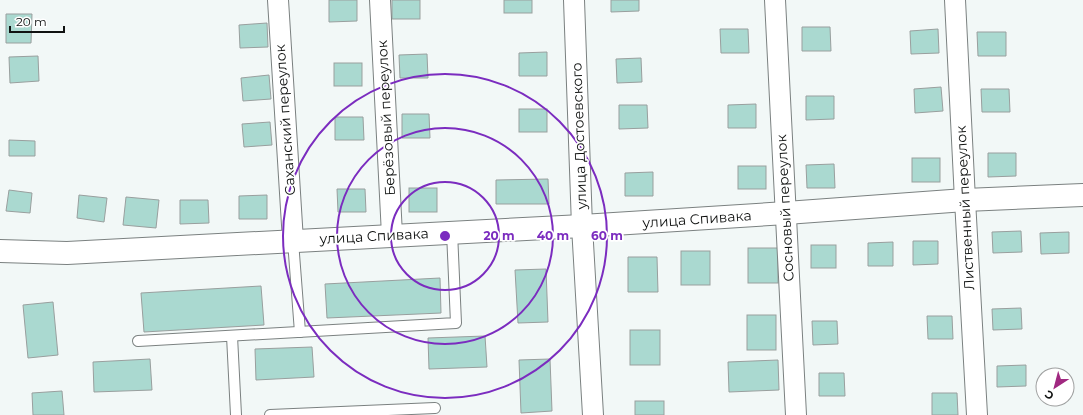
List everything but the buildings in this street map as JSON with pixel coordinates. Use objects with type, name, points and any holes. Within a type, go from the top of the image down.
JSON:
[{"type":"street","name":"Саханский переулок","points":[[278,0],[293,241]]},
{"type":"street","name":"Берёзовый переулок","points":[[380,0],[392,235]]},
{"type":"street","name":"улица Достоевского","points":[[574,0],[582,226],[593,415]]},
{"type":"street","name":"Сосновый переулок","points":[[775,0],[796,415]]},
{"type":"street","name":"Лиственный переулок","points":[[955,0],[977,415]]},
{"type":"street","name":"улица Спивака","points":[[0,251],[67,253],[582,226],[965,200],[1083,194]]},
{"type":"lane","points":[[138,341],[456,323],[452,232]]},
{"type":"lane","points":[[293,241],[300,332]]},
{"type":"lane","points":[[232,336],[236,415]]},
{"type":"lane","points":[[270,415],[403,412],[435,408]]}]
